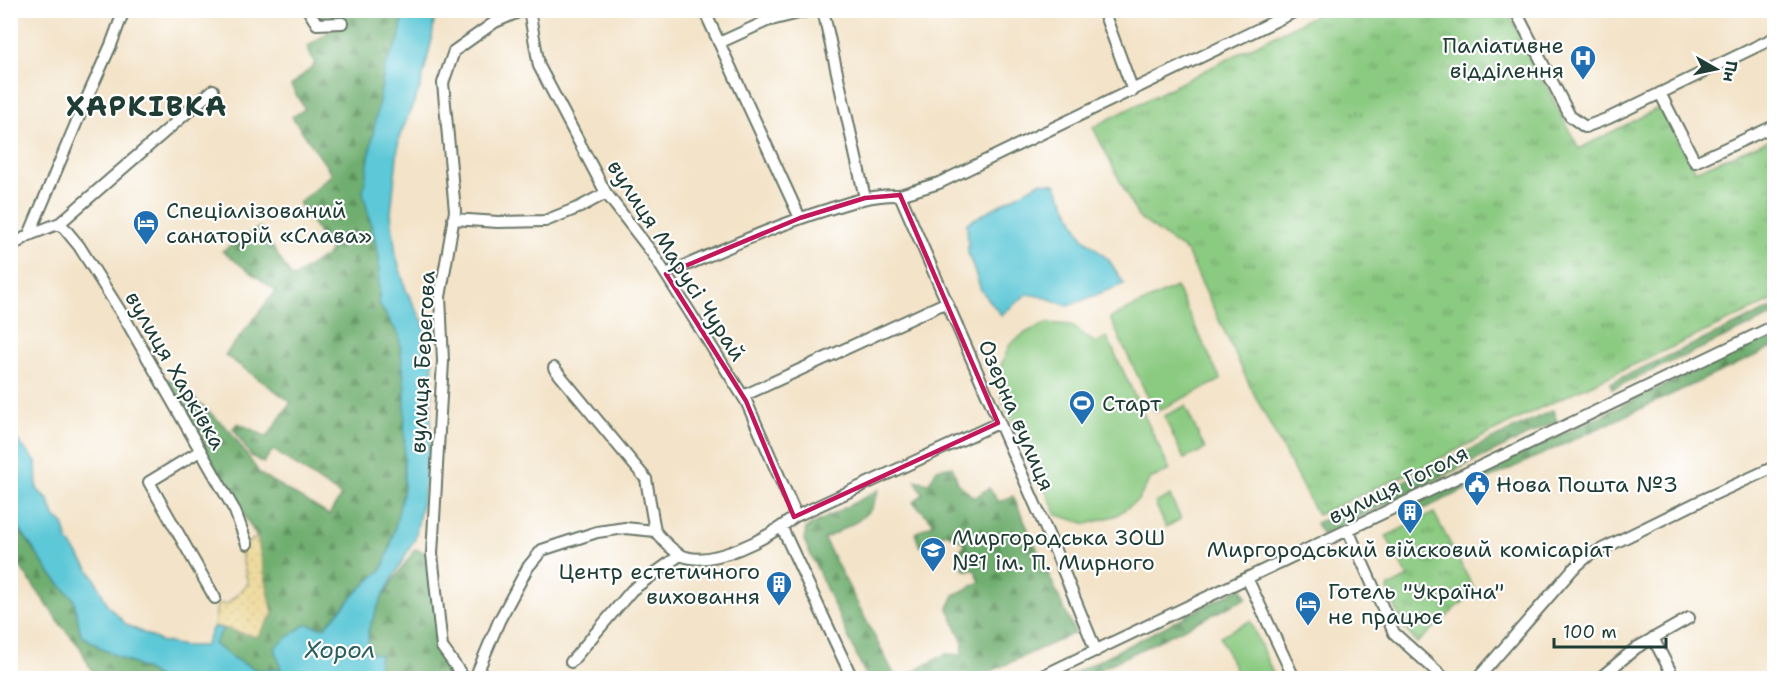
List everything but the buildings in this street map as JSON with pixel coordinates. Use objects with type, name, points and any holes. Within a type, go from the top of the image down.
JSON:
[{"type":"street","points":[[29,235],[124,10]]},
{"type":"street","points":[[308,10],[317,24],[342,23]]},
{"type":"street","name":"вулиця Берегова","points":[[464,678],[442,647],[432,554],[443,361],[440,297],[455,211],[444,83],[454,51],[495,22],[523,10]]},
{"type":"street","name":"вулиця Марусі Чурай","points":[[529,10],[539,66],[606,193],[653,254],[743,396],[793,508],[794,517]]},
{"type":"street","points":[[681,10],[693,10]]},
{"type":"street","points":[[719,43],[767,21],[811,10]]},
{"type":"street","points":[[823,10],[865,198]]},
{"type":"street","points":[[1103,10],[1133,91]]},
{"type":"street","points":[[666,274],[800,218],[865,198],[900,195],[939,183],[1298,10]]},
{"type":"street","points":[[1515,10],[1570,116],[1585,127],[1774,38]]},
{"type":"street","points":[[707,11],[719,43],[800,218]]},
{"type":"street","points":[[10,247],[29,235],[60,224],[213,90]]},
{"type":"street","points":[[1660,93],[1695,162],[1774,126]]},
{"type":"street","points":[[453,219],[498,222],[545,221],[580,207],[606,193]]},
{"type":"street","name":"Озерна вулиця","points":[[900,195],[1052,543],[1096,651]]},
{"type":"street","name":"вулиця Харківка","points":[[60,224],[79,246],[127,322],[235,511],[246,543]]},
{"type":"street","name":"вулиця Марусі Чурай","points":[[743,396],[947,302]]},
{"type":"street","name":"вулиця Гоголя","points":[[1038,678],[1774,327]]},
{"type":"street","points":[[554,368],[646,479],[655,531],[680,555],[694,559],[730,554],[782,528],[794,517],[998,423]]},
{"type":"street","points":[[200,451],[149,482],[215,598]]},
{"type":"street","points":[[1478,678],[1588,556],[1774,467]]},
{"type":"street","points":[[475,678],[499,621],[528,567],[542,550],[597,532],[625,528],[655,531]]},
{"type":"street","points":[[782,528],[852,678]]},
{"type":"street","points":[[1348,530],[1394,633],[1444,678]]},
{"type":"street","points":[[572,662],[632,590],[680,555]]},
{"type":"street","points":[[1247,578],[1294,678]]},
{"type":"street","points":[[1600,678],[1636,648],[1689,618]]},
{"type":"street","points":[[1653,638],[1674,678]]},
{"type":"highlighted area","points":[[900,195],[998,423],[794,517],[746,401],[666,274],[800,218],[865,198]]},
{"type":"green space","points":[[308,11],[404,11],[399,40],[385,67],[369,218],[379,257],[379,304],[399,335],[405,388],[404,489],[390,548],[382,569],[324,628],[306,624],[295,634],[282,669],[256,670],[231,657],[214,644],[223,628],[257,636],[273,614],[257,537],[165,382],[172,378],[230,431],[260,474],[329,515],[341,496],[273,450],[263,463],[251,456],[233,428],[238,423],[267,437],[291,402],[225,355],[276,291],[222,251],[260,227],[292,278],[331,252],[299,203],[332,174],[292,117],[305,109],[291,86],[315,64],[307,47],[341,23],[317,24]]},
{"type":"green space","points":[[1323,11],[1507,11],[1579,149],[1662,106],[1695,171],[1774,138],[1774,300],[1538,409],[1425,466],[1317,515],[1250,386],[1187,252],[1138,217],[1093,127]]},
{"type":"green space","points":[[1176,287],[1221,380],[1155,412],[1110,318]]},
{"type":"green space","points":[[1774,307],[1774,315],[1612,389],[1610,383]]},
{"type":"green space","name":"Старт","points":[[1046,323],[1071,325],[1095,343],[1107,337],[1170,470],[1150,479],[1139,499],[1117,515],[1087,524],[1057,515],[1004,404],[997,375],[1010,344]]},
{"type":"green space","points":[[1774,333],[1774,347],[1417,512],[1415,505]]},
{"type":"green space","points":[[1185,406],[1205,449],[1184,459],[1164,416]]},
{"type":"green space","points":[[1553,410],[1557,421],[1322,535],[1316,523]]},
{"type":"green space","points":[[952,466],[958,483],[974,498],[989,488],[999,502],[1013,496],[1075,633],[976,678],[902,678],[946,654],[962,655],[963,643],[948,608],[954,595],[980,582],[975,570],[964,570],[958,553],[966,543],[946,533],[920,547],[915,533],[934,523],[913,502],[923,494],[915,480],[929,483],[937,469]]},
{"type":"green space","points":[[879,490],[871,509],[858,521],[824,539],[896,678],[867,678],[804,540],[806,528]]},
{"type":"green space","points":[[1170,496],[1181,519],[1166,527],[1155,503]]},
{"type":"green space","points":[[1434,513],[1475,591],[1417,643],[1405,629],[1387,588],[1408,577],[1386,536]]},
{"type":"green space","points":[[10,516],[49,572],[74,599],[81,635],[104,650],[159,678],[106,678],[91,670],[80,647],[61,625],[17,562],[11,559]]},
{"type":"green space","points":[[415,549],[432,554],[442,647],[462,678],[376,678],[380,655],[368,652],[368,631],[381,599]]},
{"type":"green space","points":[[1242,587],[1247,598],[1082,678],[1065,678]]},
{"type":"green space","points":[[1250,621],[1275,678],[1239,678],[1220,636]]},
{"type":"sand","points":[[257,537],[273,614],[257,637],[214,627],[217,604],[227,604],[248,584],[240,548]]},
{"type":"water","name":"Хорол","points":[[404,11],[435,11],[432,39],[421,85],[399,138],[391,213],[396,255],[406,290],[423,322],[433,360],[429,465],[415,539],[381,599],[368,631],[368,652],[380,655],[376,678],[159,678],[104,650],[81,635],[74,599],[49,572],[11,516],[11,433],[36,462],[37,489],[49,501],[54,516],[63,523],[68,541],[94,577],[108,606],[127,625],[160,641],[184,646],[205,646],[213,627],[223,628],[214,644],[231,657],[256,670],[281,669],[275,647],[306,624],[324,628],[382,569],[390,548],[404,489],[405,388],[399,335],[379,304],[379,257],[363,192],[385,67],[399,40]]},
{"type":"water","points":[[1041,182],[1055,184],[1083,238],[1109,260],[1124,284],[1068,306],[1044,297],[1027,294],[1001,315],[981,290],[968,253],[967,223]]},
{"type":"place","name":"Паліативне відділення","points":[[1583,81]]},
{"type":"place","name":"Спеціалізований санаторій «Слава»","points":[[146,246]]},
{"type":"place","name":"Старт","points":[[1082,426]]},
{"type":"place","name":"Нова Пошта №3","points":[[1477,507]]},
{"type":"place","name":"Миргородський війсковий комісаріат","points":[[1410,535]]},
{"type":"place","name":"Миргородська ЗОШ №1 ім. П. Мирного","points":[[933,573]]},
{"type":"place","name":"Центр естетичного виховання","points":[[779,607]]},
{"type":"place","name":"Готель \"Україна\" не працює","points":[[1308,627]]},
{"type":"district","name":"ХАРКІВКА","points":[[147,106]]}]
